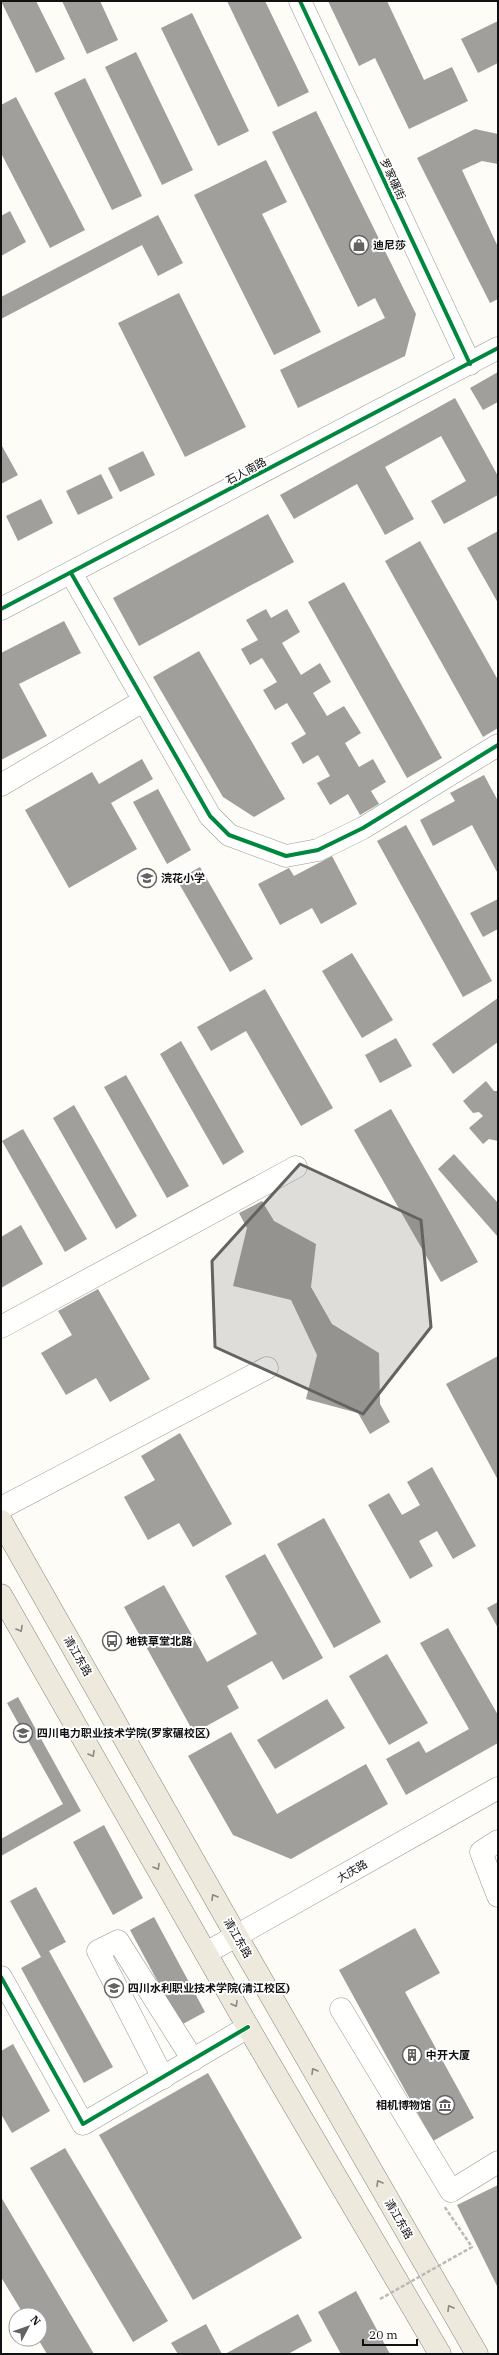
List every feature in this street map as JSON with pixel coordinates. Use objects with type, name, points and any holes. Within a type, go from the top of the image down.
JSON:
[{"type":"main road","name":"清江东路","points":[[1,1521],[236,1937],[477,2354]]},
{"type":"main road","points":[[1,1595],[248,2027],[440,2354]]},
{"type":"street","name":"罗家碾街","points":[[300,1],[470,364]]},
{"type":"street","name":"石人南路","points":[[1,609],[498,348]]},
{"type":"street","points":[[71,573],[210,816],[229,835],[286,856],[318,850],[363,828],[498,745]]},
{"type":"street","points":[[1,785],[143,701]]},
{"type":"street","points":[[1,1327],[296,1167]]},
{"type":"street","points":[[1,1508],[267,1368]]},
{"type":"street","name":"大庆路","points":[[206,1953],[498,1788]]},
{"type":"street","points":[[498,1841],[481,1852],[498,1896]]},
{"type":"street","points":[[163,2078],[98,1951],[118,1941],[193,2060]]},
{"type":"street","points":[[1,1977],[83,2124],[248,2027]]},
{"type":"street","points":[[341,2009],[451,2191],[498,2162]]},
{"type":"path","points":[[380,2299],[472,2247],[444,2206]]},
{"type":"highlighted area","points":[[300,1164],[421,1220],[431,1327],[363,1414],[215,1347],[212,1261]]},
{"type":"building","points":[[1,1],[36,1],[65,59],[36,73]]},
{"type":"building","points":[[62,1],[100,1],[118,40],[87,54]]},
{"type":"building","points":[[227,1],[265,1],[309,92],[278,107]]},
{"type":"building","points":[[328,1],[387,1],[424,80],[452,67],[468,101],[409,129],[375,58],[359,66]]},
{"type":"building","points":[[192,13],[249,131],[218,146],[161,28]]},
{"type":"building","points":[[498,21],[498,63],[478,73],[461,39]]},
{"type":"building","points":[[136,52],[193,170],[162,185],[105,67]]},
{"type":"building","points":[[85,78],[142,196],[112,210],[54,93]]},
{"type":"building","points":[[16,97],[85,230],[50,248],[1,153],[1,105]]},
{"type":"building","points":[[316,111],[416,314],[405,356],[298,408],[280,370],[385,318],[375,298],[358,307],[272,132]]},
{"type":"building","points":[[475,129],[498,134],[498,164],[482,161],[462,170],[498,247],[498,299],[490,303],[417,158]]},
{"type":"building","points":[[266,160],[287,202],[262,214],[321,332],[274,355],[194,195]]},
{"type":"building","points":[[10,211],[26,242],[1,256],[1,216]]},
{"type":"building","points":[[158,215],[183,263],[158,276],[142,245],[1,319],[1,297]]},
{"type":"building","points":[[179,293],[246,427],[185,457],[118,323]]},
{"type":"building","points":[[498,372],[498,402],[483,410],[470,388]]},
{"type":"building","points":[[455,398],[498,476],[498,495],[444,524],[431,501],[466,481],[441,436],[385,467],[414,519],[385,535],[357,484],[294,519],[280,495]]},
{"type":"building","points":[[2,446],[18,475],[1,484],[1,447]]},
{"type":"building","points":[[143,451],[155,475],[120,492],[108,468]]},
{"type":"building","points":[[101,474],[113,498],[78,515],[66,491]]},
{"type":"building","points":[[41,499],[53,523],[18,541],[6,516]]},
{"type":"building","points":[[268,514],[294,562],[139,646],[113,598]]},
{"type":"building","points":[[498,531],[498,603],[467,548]]},
{"type":"building","points":[[420,541],[498,680],[498,728],[483,737],[385,561]]},
{"type":"building","points":[[344,582],[442,758],[407,778],[308,602]]},
{"type":"building","points":[[266,609],[271,618],[287,609],[300,632],[282,643],[301,675],[320,663],[331,682],[313,693],[327,716],[344,706],[361,733],[345,743],[359,767],[373,759],[386,782],[371,791],[379,804],[360,815],[348,794],[330,805],[317,783],[330,776],[318,755],[303,764],[291,743],[306,734],[287,703],[275,710],[263,690],[277,682],[262,658],[250,665],[241,649],[258,640],[246,620]]},
{"type":"building","points":[[64,621],[81,653],[19,684],[47,736],[1,760],[1,653]]},
{"type":"building","points":[[199,651],[285,799],[254,817],[223,797],[153,677]]},
{"type":"building","points":[[142,759],[153,779],[111,803],[137,849],[69,888],[25,810],[92,772],[99,784]]},
{"type":"building","points":[[484,775],[498,801],[497,872],[472,825],[433,846],[420,820],[455,801],[450,793]]},
{"type":"building","points":[[158,789],[191,850],[167,864],[133,802]]},
{"type":"building","points":[[406,825],[492,981],[463,997],[377,841]]},
{"type":"building","points":[[332,856],[357,904],[321,924],[312,908],[280,925],[258,884],[289,868],[294,876]]},
{"type":"building","points":[[200,867],[253,959],[230,972],[177,880]]},
{"type":"building","points":[[498,899],[498,929],[483,937],[470,913]]},
{"type":"building","points":[[352,953],[393,1020],[362,1038],[322,971]]},
{"type":"building","points":[[265,989],[333,1108],[301,1126],[246,1031],[211,1051],[197,1027]]},
{"type":"building","points":[[498,998],[498,1042],[453,1074],[432,1044]]},
{"type":"building","points":[[396,1038],[412,1066],[380,1083],[365,1055]]},
{"type":"building","points":[[181,1041],[244,1152],[223,1165],[160,1054]]},
{"type":"building","points":[[126,1075],[189,1186],[167,1198],[104,1087]]},
{"type":"building","points":[[486,1081],[494,1091],[498,1091],[498,1141],[489,1139],[483,1144],[469,1128],[483,1116],[479,1112],[473,1113],[463,1101]]},
{"type":"building","points":[[74,1105],[137,1216],[116,1229],[53,1118]]},
{"type":"building","points":[[391,1109],[478,1262],[441,1282],[354,1130]]},
{"type":"building","points":[[23,1129],[87,1239],[65,1252],[2,1141]]},
{"type":"building","points":[[454,1154],[498,1203],[498,1237],[438,1169]]},
{"type":"building","points":[[262,1201],[274,1221],[316,1244],[311,1287],[332,1324],[379,1353],[380,1404],[390,1422],[370,1434],[358,1413],[306,1399],[317,1355],[291,1300],[233,1286],[247,1228],[239,1213]]},
{"type":"building","points":[[21,1225],[43,1264],[1,1288],[1,1237]]},
{"type":"building","points":[[98,1289],[150,1379],[110,1402],[96,1378],[66,1395],[41,1353],[72,1335],[58,1311]]},
{"type":"building","points":[[498,1356],[498,1480],[446,1384]]},
{"type":"building","points":[[180,1433],[232,1524],[193,1547],[179,1523],[148,1540],[124,1497],[155,1480],[141,1456]]},
{"type":"building","points":[[432,1467],[476,1546],[453,1559],[437,1531],[419,1541],[433,1566],[410,1579],[368,1505],[389,1493],[402,1515],[420,1505],[407,1482]]},
{"type":"building","points":[[324,1518],[381,1622],[334,1648],[277,1544]]},
{"type":"building","points":[[265,1554],[323,1658],[283,1680],[272,1661],[227,1686],[239,1708],[194,1733],[124,1607],[164,1585],[207,1662],[257,1634],[225,1576]]},
{"type":"building","points":[[498,1602],[498,1628],[487,1608]]},
{"type":"building","points":[[448,1628],[498,1715],[498,1743],[406,1795],[386,1759],[419,1741],[426,1753],[469,1729],[420,1643]]},
{"type":"building","points":[[387,1654],[428,1723],[389,1745],[349,1676]]},
{"type":"building","points":[[18,1697],[81,1811],[1,1856],[1,1839],[63,1804],[7,1703]]},
{"type":"building","points":[[327,1699],[345,1728],[275,1769],[257,1740]]},
{"type":"building","points":[[231,1732],[277,1814],[366,1764],[388,1804],[291,1859],[233,1835],[188,1756]]},
{"type":"building","points":[[104,1825],[143,1898],[113,1915],[73,1842]]},
{"type":"building","points":[[36,1887],[66,1942],[49,1951],[113,2067],[84,2083],[21,1968],[41,1957],[10,1901]]},
{"type":"building","points":[[154,1917],[205,2012],[181,2025],[130,1930]]},
{"type":"building","name":"中开大厦","points":[[415,1928],[440,1973],[405,1992],[474,2118],[433,2141],[339,1970]]},
{"type":"building","points":[[13,2044],[50,2111],[12,2133],[1,2114],[1,2051]]},
{"type":"building","points":[[208,2073],[302,2238],[193,2300],[99,2135]]},
{"type":"building","points":[[65,2148],[168,2321],[133,2342],[30,2168]]},
{"type":"building","points":[[498,2185],[498,2288],[457,2205]]},
{"type":"building","points":[[1,2197],[94,2354],[47,2354],[43,2347],[48,2347],[48,2307],[19,2307],[1,2277]]},
{"type":"building","points":[[356,2291],[390,2354],[341,2354],[318,2312]]},
{"type":"building","points":[[298,2314],[312,2341],[288,2354],[225,2354]]},
{"type":"building","points":[[206,2324],[222,2354],[178,2354],[171,2343]]},
{"type":"cycle path","points":[[300,1],[470,364]]},
{"type":"cycle path","points":[[1,609],[498,348]]},
{"type":"cycle path","points":[[71,573],[210,816],[229,835],[286,856],[318,850],[363,828],[498,745]]},
{"type":"cycle path","points":[[1,1977],[83,2124],[248,2027]]},
{"type":"place","name":"迪尼莎","points":[[359,245]]},
{"type":"place","name":"浣花小学","points":[[147,878]]},
{"type":"place","name":"地铁草堂北路","points":[[112,1641]]},
{"type":"place","name":"四川电力职业技术学院(罗家碾校区)","points":[[23,1733]]},
{"type":"place","name":"四川水利职业技术学院(清江校区)","points":[[114,1988]]},
{"type":"place","name":"中开大厦","points":[[412,2055]]},
{"type":"place","name":"相机博物馆","points":[[445,2105]]}]
